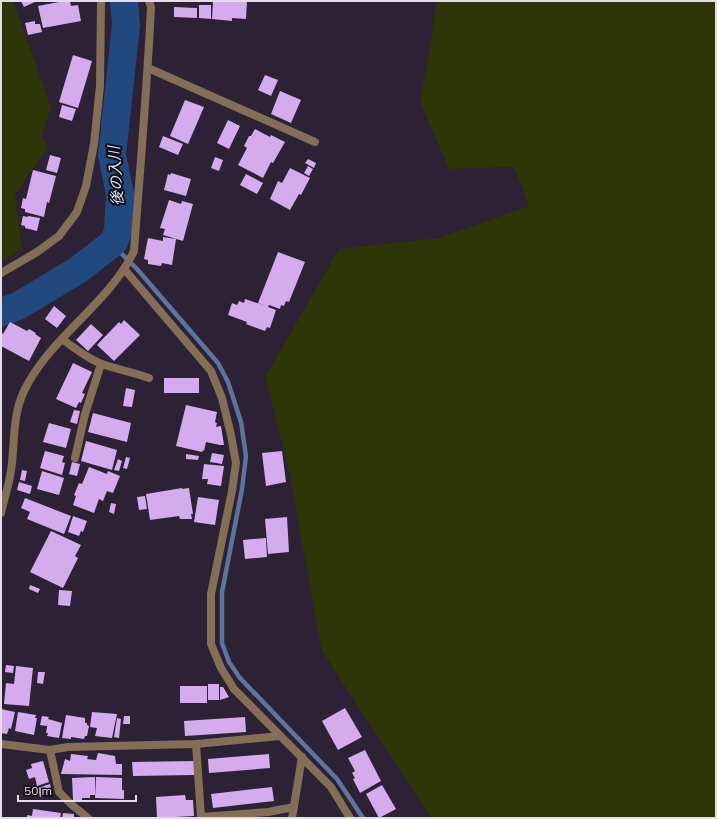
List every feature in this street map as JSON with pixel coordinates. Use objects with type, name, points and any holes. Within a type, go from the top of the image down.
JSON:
[{"type":"street","points":[[1,273],[37,252],[59,236],[77,212],[86,186],[94,144],[100,86],[101,1]]},
{"type":"street","points":[[1,513],[11,472],[15,416],[24,391],[40,363],[126,267],[134,251],[148,68],[151,7],[149,1]]},
{"type":"street","points":[[148,68],[315,142]]},
{"type":"street","points":[[126,267],[211,371],[222,398],[231,435],[236,463],[232,491],[211,594],[211,644],[221,668],[234,689],[331,787],[350,818]]},
{"type":"street","points":[[62,339],[101,364],[149,378]]},
{"type":"street","points":[[75,458],[85,414],[101,364]]},
{"type":"street","points":[[1,744],[50,750],[68,747],[196,744],[280,736]]},
{"type":"street","points":[[196,744],[201,817],[268,812],[294,808]]},
{"type":"street","points":[[50,750],[59,792],[72,806],[88,818]]},
{"type":"street","points":[[292,818],[302,757]]},
{"type":"green space","points":[[1,1],[13,1],[51,107],[42,135],[48,148],[15,194],[22,249],[1,262]]},
{"type":"green space","points":[[436,1],[716,1],[716,818],[431,818],[322,651],[288,467],[265,377],[339,249],[439,238],[529,206],[514,167],[449,169],[420,102],[431,41]]},
{"type":"building","points":[[21,1],[37,1],[24,7]]},
{"type":"building","points":[[70,1],[71,6],[78,5],[81,21],[43,28],[38,6]]},
{"type":"building","points":[[213,1],[247,1],[246,19],[232,18],[232,21],[212,19]]},
{"type":"building","points":[[199,5],[211,5],[211,19],[199,18]]},
{"type":"building","points":[[174,7],[197,8],[197,18],[174,17]]},
{"type":"building","points":[[35,21],[35,24],[40,24],[42,32],[28,35],[25,23]]},
{"type":"building","points":[[73,55],[92,61],[78,108],[59,102]]},
{"type":"building","points":[[265,75],[278,80],[271,96],[258,90]]},
{"type":"building","points":[[280,91],[301,100],[291,123],[271,114]]},
{"type":"building","points":[[185,100],[204,107],[188,144],[170,136]]},
{"type":"building","points":[[62,105],[76,109],[72,121],[59,117]]},
{"type":"building","points":[[228,120],[240,126],[229,149],[217,143]]},
{"type":"building","points":[[255,129],[270,137],[271,135],[285,142],[273,163],[271,162],[263,178],[238,165],[247,148],[244,146],[249,136],[251,136]]},
{"type":"building","points":[[163,136],[183,144],[178,155],[159,147]]},
{"type":"building","points":[[50,155],[61,158],[57,173],[46,170]]},
{"type":"building","points":[[215,157],[223,160],[219,171],[211,168]]},
{"type":"building","points":[[308,159],[316,163],[314,168],[305,163]]},
{"type":"building","points":[[308,166],[313,169],[309,176],[304,173]]},
{"type":"building","points":[[290,168],[310,178],[301,195],[299,194],[290,210],[270,199],[278,181],[282,183]]},
{"type":"building","points":[[33,170],[56,176],[49,203],[47,202],[44,217],[25,212],[25,209],[21,208],[23,198],[26,199]]},
{"type":"building","points":[[171,173],[191,179],[186,196],[164,190],[168,174],[170,175]]},
{"type":"building","points":[[246,174],[263,183],[257,194],[240,185]]},
{"type":"building","points":[[169,200],[181,204],[182,201],[193,204],[183,241],[163,235],[165,229],[160,228]]},
{"type":"building","points":[[23,216],[40,218],[37,231],[25,228],[25,226],[21,225]]},
{"type":"building","points":[[163,237],[176,239],[172,265],[162,263],[161,266],[148,264],[148,260],[144,259],[148,238],[163,241]]},
{"type":"building","points":[[278,252],[305,262],[289,302],[286,301],[284,306],[281,305],[280,309],[269,305],[268,307],[276,310],[270,328],[267,327],[265,331],[228,315],[232,303],[237,305],[239,301],[244,303],[245,299],[266,306],[258,303]]},
{"type":"building","points":[[54,306],[66,316],[57,328],[45,319]]},
{"type":"building","points":[[124,320],[140,335],[114,361],[97,345],[119,322],[121,324]]},
{"type":"building","points":[[10,322],[27,331],[29,329],[41,338],[29,361],[1,346],[1,332],[3,334]]},
{"type":"building","points":[[91,324],[103,335],[88,351],[76,340]]},
{"type":"building","points":[[73,363],[92,372],[82,393],[85,394],[81,403],[79,402],[76,408],[56,399]]},
{"type":"building","points":[[164,378],[199,378],[199,393],[164,393]]},
{"type":"building","points":[[126,388],[135,390],[132,407],[123,406]]},
{"type":"building","points":[[186,405],[217,412],[215,422],[217,423],[216,427],[221,426],[224,445],[206,442],[204,451],[203,450],[202,452],[176,446]]},
{"type":"building","points":[[74,410],[80,411],[77,424],[70,422]]},
{"type":"building","points":[[93,413],[131,423],[127,442],[88,432]]},
{"type":"building","points":[[49,423],[71,429],[66,448],[43,442]]},
{"type":"building","points":[[86,441],[117,450],[112,470],[81,461]]},
{"type":"building","points":[[45,451],[64,456],[62,462],[65,463],[62,475],[40,468]]},
{"type":"building","points":[[282,451],[286,482],[266,486],[262,453]]},
{"type":"building","points":[[212,453],[224,455],[222,464],[210,462]]},
{"type":"building","points":[[186,454],[199,456],[198,460],[186,459]]},
{"type":"building","points":[[126,457],[130,458],[127,469],[123,468]]},
{"type":"building","points":[[118,459],[122,461],[119,471],[114,470]]},
{"type":"building","points":[[72,462],[80,464],[77,476],[69,474]]},
{"type":"building","points":[[204,464],[224,466],[221,486],[207,484],[208,479],[202,479]]},
{"type":"building","points":[[89,467],[107,474],[108,471],[120,476],[113,493],[107,491],[103,501],[99,499],[94,513],[73,505],[76,496],[74,495],[79,483],[82,484]]},
{"type":"building","points":[[22,470],[27,471],[25,481],[20,480]]},
{"type":"building","points":[[42,471],[64,478],[59,495],[37,489]]},
{"type":"building","points":[[19,482],[32,486],[30,494],[17,490]]},
{"type":"building","points":[[189,488],[193,514],[191,514],[192,519],[180,519],[179,516],[150,520],[146,494]]},
{"type":"building","points":[[145,496],[147,509],[139,510],[137,497]]},
{"type":"building","points":[[198,497],[219,500],[215,525],[194,522]]},
{"type":"building","points":[[25,498],[71,516],[64,534],[27,519],[30,512],[21,508]]},
{"type":"building","points":[[111,503],[116,504],[114,514],[109,512]]},
{"type":"building","points":[[73,516],[87,521],[83,532],[81,531],[79,536],[68,532]]},
{"type":"building","points":[[287,517],[289,552],[268,554],[265,519]]},
{"type":"building","points":[[51,531],[81,545],[75,556],[78,558],[63,588],[30,572]]},
{"type":"building","points":[[266,538],[267,557],[245,559],[243,540]]},
{"type":"building","points":[[30,585],[40,589],[38,593],[29,589]]},
{"type":"building","points":[[59,590],[72,591],[70,606],[58,605]]},
{"type":"building","points":[[6,665],[14,666],[13,673],[5,672]]},
{"type":"building","points":[[16,666],[33,668],[29,706],[4,704],[6,683],[14,684]]},
{"type":"building","points":[[38,672],[45,672],[43,684],[37,683]]},
{"type":"building","points":[[208,684],[219,684],[219,700],[208,700]]},
{"type":"building","points":[[180,686],[207,686],[207,703],[180,703]]},
{"type":"building","points":[[220,687],[223,687],[229,697],[220,700]]},
{"type":"building","points":[[345,708],[362,737],[338,750],[322,721]]},
{"type":"building","points":[[1,709],[15,712],[11,729],[9,728],[7,734],[1,733]]},
{"type":"building","points":[[18,712],[36,715],[35,718],[37,718],[34,735],[15,731]]},
{"type":"building","points":[[92,712],[117,714],[112,738],[95,736],[97,728],[90,727]]},
{"type":"building","points":[[66,715],[85,718],[85,723],[89,726],[87,736],[85,736],[84,739],[71,737],[71,739],[62,738]]},
{"type":"building","points":[[42,716],[49,717],[48,719],[62,723],[59,738],[47,736],[48,721],[47,726],[40,725]]},
{"type":"building","points":[[124,716],[130,716],[130,724],[123,724]]},
{"type":"building","points":[[245,717],[246,732],[185,736],[184,721]]},
{"type":"building","points":[[117,718],[121,719],[119,738],[114,737]]},
{"type":"building","points":[[365,750],[381,781],[360,793],[353,779],[355,778],[352,773],[355,771],[348,758]]},
{"type":"building","points":[[98,753],[115,756],[116,764],[122,764],[122,775],[61,774],[65,759],[70,761],[71,754],[88,756],[87,759],[96,760]]},
{"type":"building","points":[[269,754],[270,768],[209,773],[208,759]]},
{"type":"building","points":[[43,761],[49,782],[37,786],[35,777],[29,779],[26,770],[32,768],[31,764]]},
{"type":"building","points":[[194,761],[194,775],[133,776],[132,762]]},
{"type":"building","points":[[95,777],[95,795],[90,795],[90,798],[82,798],[82,800],[73,800],[72,778]]},
{"type":"building","points":[[96,777],[122,778],[124,799],[95,798]]},
{"type":"building","points":[[50,784],[52,793],[40,797],[38,788]]},
{"type":"building","points":[[382,785],[396,809],[379,818],[366,794]]},
{"type":"building","points":[[272,787],[274,801],[213,808],[211,794]]},
{"type":"building","points":[[185,795],[186,800],[193,800],[194,816],[157,818],[156,797]]},
{"type":"building","points":[[33,809],[61,813],[60,818],[27,818],[27,815],[32,816]]},
{"type":"building","points":[[63,813],[74,814],[74,818],[62,818]]},
{"type":"waterway","name":"後の入川","points":[[1,312],[18,306],[78,270],[114,242],[118,231],[120,194],[112,155],[126,25],[124,1]]},
{"type":"waterway","points":[[114,242],[117,249],[137,269],[218,363],[228,382],[241,422],[246,456],[242,489],[222,592],[222,643],[229,662],[240,678],[337,779],[363,818]]}]
